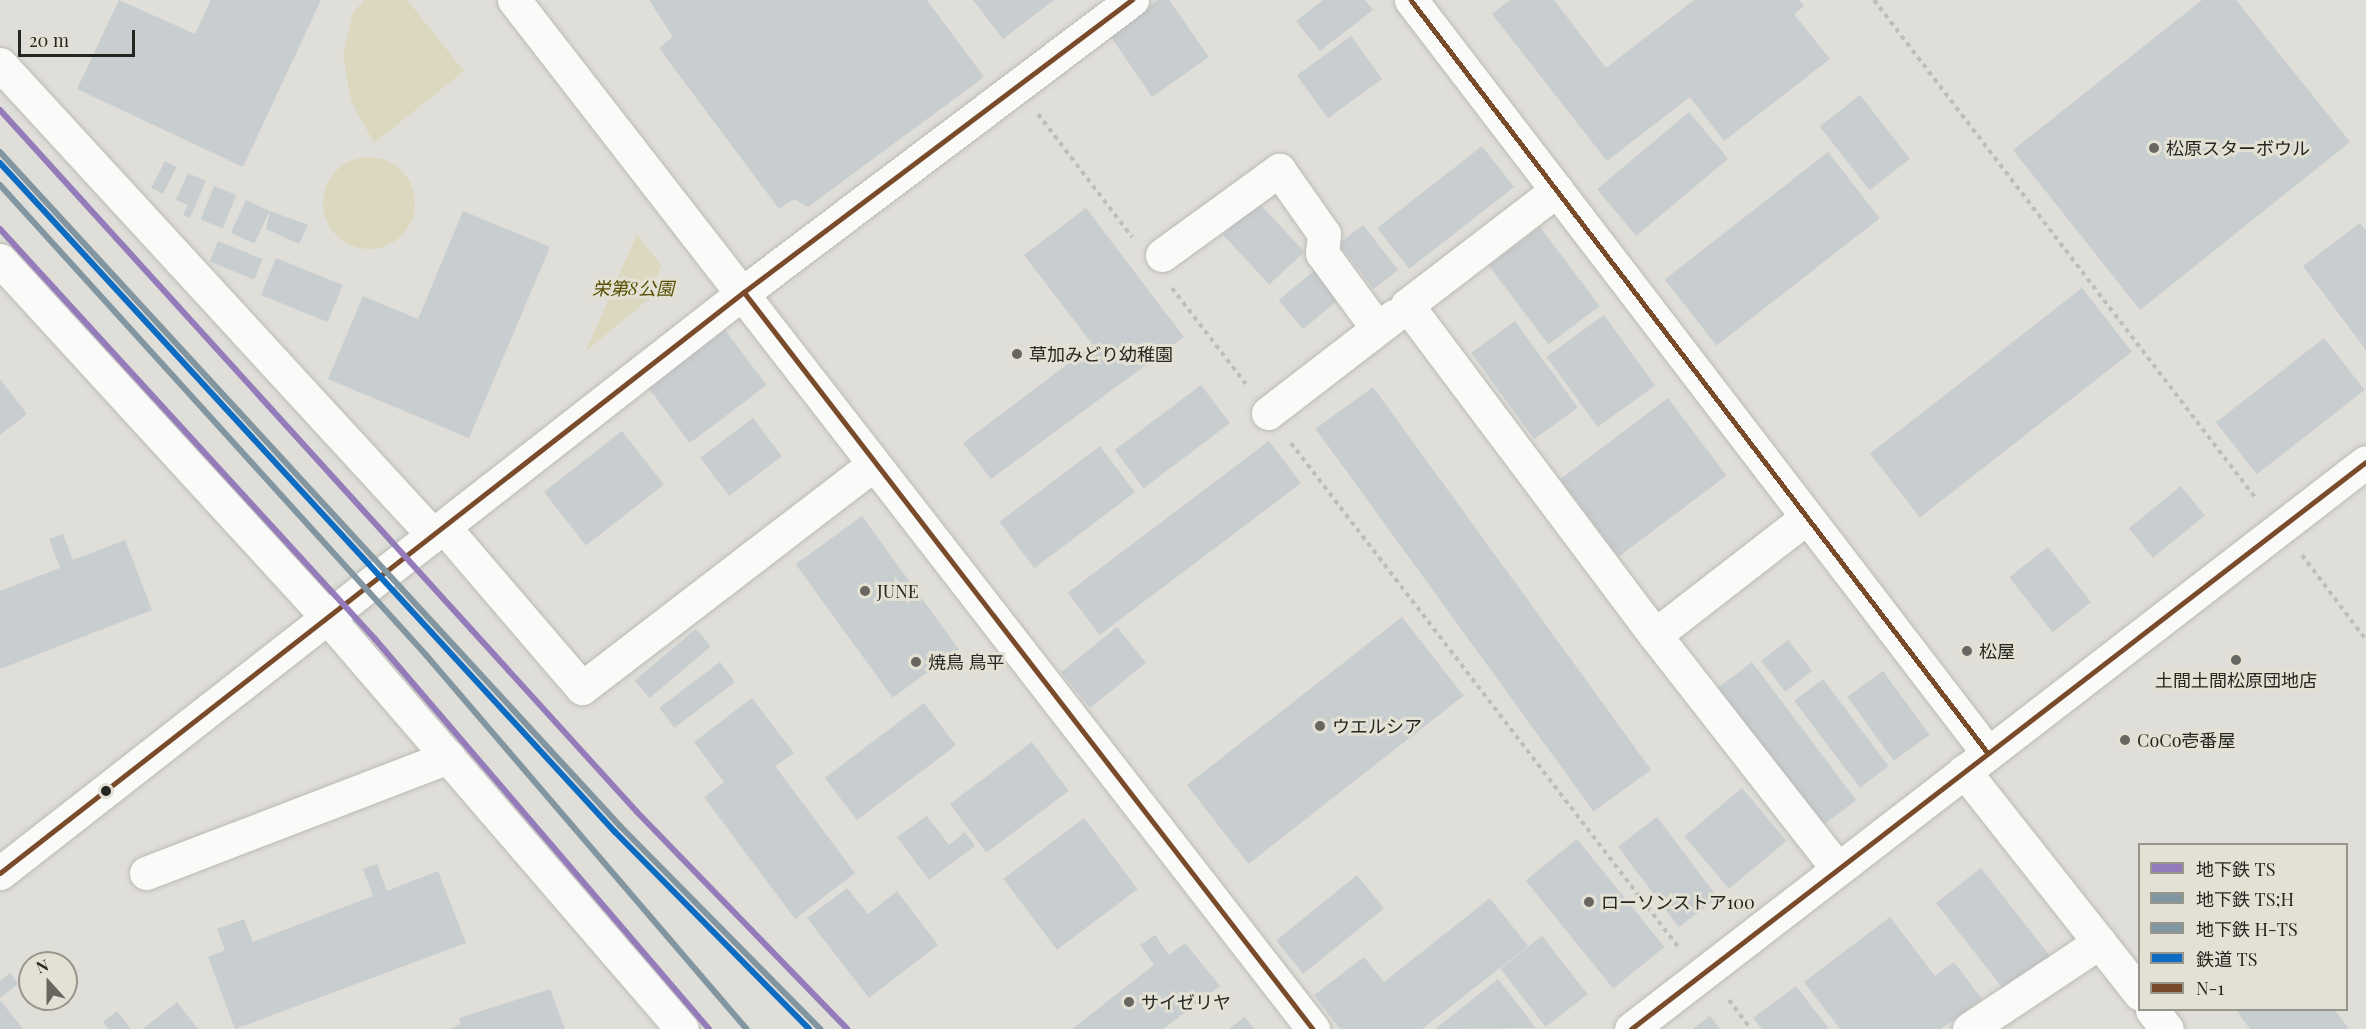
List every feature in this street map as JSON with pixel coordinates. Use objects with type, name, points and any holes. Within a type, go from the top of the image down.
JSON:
[{"type":"street","points":[[514,0],[744,292],[873,465],[1313,1029]]},
{"type":"street","points":[[0,873],[328,618],[444,538],[744,292],[1132,0]]},
{"type":"street","points":[[1411,0],[1806,518],[2100,942],[2138,993]]},
{"type":"street","points":[[0,64],[582,688],[873,465]]},
{"type":"street","points":[[1156,261],[1280,171],[1324,234],[1322,253],[1377,328]]},
{"type":"street","points":[[1268,413],[1557,190]]},
{"type":"street","points":[[0,260],[328,618],[682,1029]]},
{"type":"street","points":[[1407,305],[1655,635],[1838,869]]},
{"type":"street","points":[[1631,1029],[2366,462]]},
{"type":"street","points":[[1655,635],[1806,518]]},
{"type":"street","points":[[146,873],[448,757]]},
{"type":"street","points":[[1969,1029],[2100,942]]},
{"type":"street","points":[[2153,1011],[2167,1029]]},
{"type":"path","points":[[1875,0],[2263,508]]},
{"type":"path","points":[[1017,88],[1156,261],[1268,413],[1679,948]]},
{"type":"path","points":[[2302,555],[2366,640]]},
{"type":"path","points":[[1727,997],[1751,1029]]},
{"type":"green space","points":[[364,0],[407,0],[464,71],[374,143],[351,101],[343,54],[353,13]]},
{"type":"green space","points":[[360,157],[378,157],[395,164],[408,177],[415,194],[415,212],[408,229],[395,242],[378,249],[360,249],[343,242],[330,229],[323,212],[323,194],[330,177],[343,164]]},
{"type":"green space","name":"栄第8公園","points":[[637,234],[661,265],[649,299],[586,351]]},
{"type":"building","points":[[119,0],[195,34],[211,0],[321,0],[243,167],[77,89]]},
{"type":"building","points":[[649,0],[927,0],[984,77],[808,207],[794,199],[779,209],[659,48],[673,37]]},
{"type":"building","points":[[973,0],[1054,0],[1003,39]]},
{"type":"building","points":[[1158,0],[1169,0],[1209,57],[1152,97],[1109,34]]},
{"type":"building","points":[[1323,0],[1365,0],[1373,10],[1320,51],[1296,21]]},
{"type":"building","points":[[1510,0],[1554,0],[1606,68],[1694,0],[1799,0],[1804,6],[1794,14],[1830,59],[1724,141],[1690,97],[1607,161],[1492,14]]},
{"type":"building","points":[[2202,0],[2236,0],[2350,142],[2140,310],[2013,150]]},
{"type":"building","points":[[1351,36],[1382,79],[1328,118],[1297,75]]},
{"type":"building","points":[[1860,95],[1910,159],[1870,190],[1820,126]]},
{"type":"building","points":[[1689,112],[1728,159],[1636,236],[1597,189]]},
{"type":"building","points":[[1482,146],[1514,187],[1409,269],[1377,228]]},
{"type":"building","points":[[1828,152],[1880,218],[1717,346],[1665,279]]},
{"type":"building","points":[[165,161],[177,167],[163,194],[151,188]]},
{"type":"building","points":[[188,173],[206,181],[190,218],[183,215],[188,205],[176,200]]},
{"type":"building","points":[[214,186],[236,195],[223,228],[201,219]]},
{"type":"building","points":[[246,200],[270,211],[254,244],[231,233]]},
{"type":"building","points":[[1258,202],[1304,252],[1269,284],[1223,235]]},
{"type":"building","points":[[1086,208],[1184,337],[991,479],[963,443],[1093,345],[1024,255]]},
{"type":"building","points":[[270,211],[308,225],[299,244],[266,229]]},
{"type":"building","points":[[463,211],[550,247],[469,438],[328,379],[363,296],[418,319]]},
{"type":"building","points":[[2360,223],[2366,230],[2366,350],[2303,266]]},
{"type":"building","points":[[1363,225],[1398,270],[1374,289],[1339,244]]},
{"type":"building","points":[[1540,227],[1600,306],[1548,345],[1489,266]]},
{"type":"building","points":[[218,241],[263,259],[254,279],[210,261]]},
{"type":"building","points":[[276,258],[343,285],[328,322],[261,295]]},
{"type":"building","points":[[1317,268],[1341,297],[1303,329],[1279,300]]},
{"type":"building","points":[[2082,288],[2132,352],[1920,517],[1870,454]]},
{"type":"building","points":[[1604,315],[1655,385],[1598,427],[1547,357]]},
{"type":"building","points":[[1515,321],[1578,408],[1534,439],[1471,353]]},
{"type":"building","points":[[725,330],[767,385],[690,443],[648,388]]},
{"type":"building","points":[[2324,338],[2365,390],[2257,474],[2216,422]]},
{"type":"building","points":[[0,379],[27,414],[0,435]]},
{"type":"building","points":[[1201,385],[1230,423],[1144,488],[1115,450]]},
{"type":"building","points":[[1373,387],[1651,770],[1594,811],[1316,429]]},
{"type":"building","points":[[1668,398],[1726,475],[1619,557],[1560,479]]},
{"type":"building","points":[[753,418],[782,456],[729,496],[700,458]]},
{"type":"building","points":[[622,431],[664,485],[586,546],[544,492]]},
{"type":"building","points":[[1269,441],[1301,483],[1100,635],[1068,593]]},
{"type":"building","points":[[1100,446],[1135,492],[1034,568],[999,522]]},
{"type":"building","points":[[2181,486],[2205,516],[2153,558],[2129,528]]},
{"type":"building","points":[[862,516],[959,649],[893,698],[796,564]]},
{"type":"building","points":[[63,534],[73,560],[125,540],[152,610],[0,669],[0,591],[60,568],[49,539]]},
{"type":"building","points":[[2048,547],[2091,602],[2052,632],[2009,577]]},
{"type":"building","points":[[1402,617],[1464,696],[1248,864],[1187,785]]},
{"type":"building","points":[[1117,627],[1146,663],[1090,708],[1061,672]]},
{"type":"building","points":[[696,629],[711,647],[650,698],[635,680]]},
{"type":"building","points":[[1788,640],[1812,671],[1785,692],[1761,661]]},
{"type":"building","points":[[720,662],[735,682],[674,728],[659,708]]},
{"type":"building","points":[[1752,662],[1856,800],[1822,826],[1718,688]]},
{"type":"building","points":[[1883,671],[1929,735],[1894,761],[1847,697]]},
{"type":"building","points":[[1823,679],[1889,766],[1860,788],[1794,701]]},
{"type":"building","points":[[752,698],[794,753],[775,766],[855,873],[795,919],[704,797],[724,782],[694,742]]},
{"type":"building","points":[[924,703],[956,745],[857,820],[825,778]]},
{"type":"building","points":[[1032,742],[1069,791],[986,853],[950,804]]},
{"type":"building","points":[[1742,788],[1786,841],[1729,889],[1685,836]]},
{"type":"building","points":[[927,816],[949,845],[965,832],[975,846],[929,880],[897,837]]},
{"type":"building","points":[[1657,817],[1718,898],[1679,927],[1618,846]]},
{"type":"building","points":[[1084,818],[1138,889],[1057,950],[1003,879]]},
{"type":"building","points":[[1577,839],[1664,947],[1613,989],[1526,881]]},
{"type":"building","points":[[377,864],[387,891],[438,871],[466,943],[235,1029],[208,957],[225,950],[217,929],[244,919],[253,942],[373,896],[363,869]]},
{"type":"building","points":[[1981,868],[2052,959],[2007,994],[1936,903]]},
{"type":"building","points":[[1357,875],[1384,908],[1303,974],[1276,940]]},
{"type":"building","points":[[847,888],[868,914],[897,891],[938,945],[869,998],[807,918]]},
{"type":"building","points":[[1490,898],[1528,946],[1422,1029],[1340,1029],[1314,995],[1364,957],[1384,982]]},
{"type":"building","points":[[1890,917],[1935,976],[1954,962],[1982,999],[1941,1029],[1840,1029],[1804,982]]},
{"type":"building","points":[[1155,935],[1169,955],[1185,943],[1220,986],[1163,1029],[1072,1029],[1154,965],[1140,945]]},
{"type":"building","points":[[1542,936],[1588,994],[1546,1027],[1500,969]]},
{"type":"building","points":[[10,973],[18,984],[0,998],[0,981]]},
{"type":"building","points":[[1498,979],[1536,1028],[1435,1029]]},
{"type":"building","points":[[1796,986],[1829,1029],[1762,1029],[1753,1018]]},
{"type":"building","points":[[550,989],[565,1029],[449,1029],[461,1024],[459,1018]]},
{"type":"building","points":[[0,1000],[23,1029],[0,1029]]},
{"type":"building","points":[[177,1002],[198,1029],[143,1029]]},
{"type":"building","points":[[117,1011],[131,1029],[108,1029],[103,1022]]},
{"type":"building","points":[[2237,1011],[2336,1011],[2349,1029],[2250,1029]]},
{"type":"building","points":[[1710,1016],[1720,1029],[1692,1029]]},
{"type":"building","points":[[1245,1017],[1254,1029],[1229,1029]]},
{"type":"metro line","name":"TS","points":[[0,110],[637,812],[847,1029]]},
{"type":"metro line","name":"TS;H","points":[[0,152],[621,827],[820,1029]]},
{"type":"metro line","name":"H-TS","points":[[0,185],[426,655],[746,1029]]},
{"type":"metro line","name":"TS","points":[[0,229],[375,639],[709,1029]]},
{"type":"rail line","name":"TS","points":[[0,163],[615,832],[809,1029]]},
{"type":"transit line","name":"N-1","points":[[0,873],[744,292],[1132,0]]},
{"type":"transit line","name":"N-1","points":[[1411,0],[1988,753]]},
{"type":"transit line","name":"N-1","points":[[744,292],[1313,1029]]},
{"type":"transit line","name":"N-1","points":[[1631,1029],[2366,462]]},
{"type":"place","name":"松原スターボウル","points":[[2154,148]]},
{"type":"place","name":"草加みどり幼稚園","points":[[1017,354]]},
{"type":"place","name":"JUNE","points":[[865,591]]},
{"type":"place","name":"松屋","points":[[1967,651]]},
{"type":"place","name":"土間土間松原団地店","points":[[2236,660]]},
{"type":"place","name":"焼鳥 鳥平","points":[[916,662]]},
{"type":"place","name":"ウエルシア","points":[[1320,726]]},
{"type":"place","name":"CoCo壱番屋","points":[[2125,740]]},
{"type":"place","name":"ローソンストア100","points":[[1589,902]]},
{"type":"place","name":"サイゼリヤ","points":[[1129,1002]]}]
